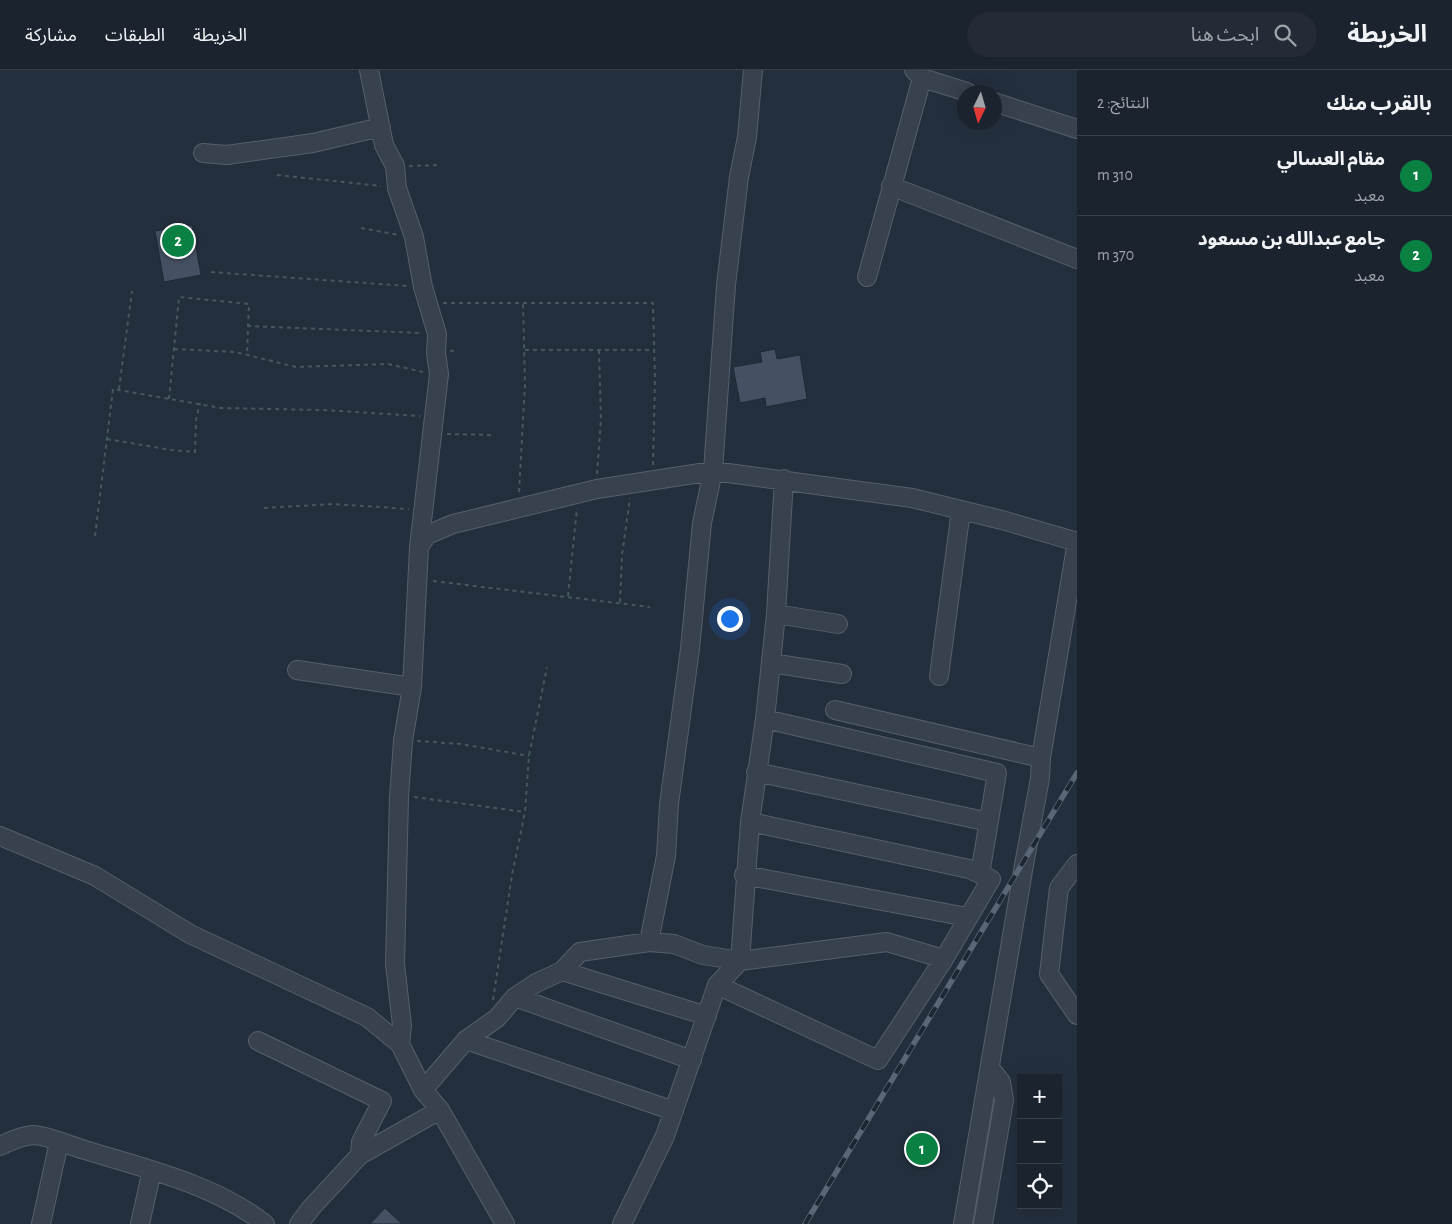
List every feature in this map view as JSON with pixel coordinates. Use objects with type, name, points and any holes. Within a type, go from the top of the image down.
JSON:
[{"type":"street","points":[[369,70],[384,145],[395,166],[396,188],[414,237],[425,295],[437,334],[436,353],[439,374],[432,416],[432,434],[419,547],[412,687],[403,740],[399,797],[395,964],[402,1025],[400,1044]]},
{"type":"street","points":[[649,942],[666,856],[669,804],[690,649],[702,523],[713,471],[726,285],[739,177],[747,137],[753,70]]},
{"type":"street","points":[[867,277],[918,74],[957,88]]},
{"type":"street","points":[[1002,105],[1077,129]]},
{"type":"street","points":[[203,153],[227,155],[313,143],[381,127]]},
{"type":"street","points":[[890,186],[1077,259]]},
{"type":"street","points":[[419,547],[427,536],[453,524],[597,489],[713,471],[784,479],[912,498],[1077,542],[1041,758],[1040,778],[963,1224]]},
{"type":"street","points":[[622,1224],[665,1136],[717,985],[740,961],[744,875],[756,772],[765,719],[776,614],[784,479]]},
{"type":"street","points":[[939,676],[961,510]]},
{"type":"street","points":[[776,614],[838,624]]},
{"type":"street","points":[[770,663],[842,674]]},
{"type":"street","points":[[297,670],[412,687]]},
{"type":"street","points":[[835,710],[1041,758]]},
{"type":"street","points":[[765,719],[997,773],[980,874]]},
{"type":"street","points":[[756,772],[989,822]]},
{"type":"street","points":[[717,985],[878,1060],[944,959],[991,879],[969,869],[750,822]]},
{"type":"street","points":[[0,836],[95,876],[190,934],[367,1017],[400,1044],[424,1090],[440,1110],[505,1224]]},
{"type":"street","points":[[1076,1011],[1049,974],[1059,888],[1077,864]]},
{"type":"street","points":[[744,875],[967,917]]},
{"type":"street","points":[[424,1090],[466,1040],[497,1018],[515,997],[536,983],[562,971],[580,952],[649,942],[674,944],[703,955],[740,961],[886,942],[944,959]]},
{"type":"street","points":[[562,971],[707,1016]]},
{"type":"street","points":[[515,997],[692,1060]]},
{"type":"street","points":[[466,1040],[674,1111]]},
{"type":"street","points":[[258,1042],[382,1101],[361,1142],[360,1155]]},
{"type":"street","points":[[983,1224],[1004,1100],[1001,1082],[990,1068]]},
{"type":"street","points":[[299,1224],[311,1208],[360,1155],[440,1110]]},
{"type":"street","points":[[0,1146],[13,1139],[34,1135],[59,1142],[185,1180],[254,1215],[265,1224]]},
{"type":"street","points":[[41,1224],[59,1142]]},
{"type":"street","points":[[140,1224],[152,1170]]},
{"type":"path","points":[[395,166],[442,165]]},
{"type":"path","points":[[277,175],[396,188]]},
{"type":"path","points":[[361,228],[414,237]]},
{"type":"path","points":[[210,272],[425,295],[522,302],[653,303],[655,350],[654,479]]},
{"type":"path","points":[[119,390],[132,291]]},
{"type":"path","points":[[169,399],[179,296],[249,304],[247,354]]},
{"type":"path","points":[[520,509],[525,350],[522,302]]},
{"type":"path","points":[[247,326],[296,330],[437,334]]},
{"type":"path","points":[[174,349],[235,352],[296,366],[388,364],[413,371],[439,374]]},
{"type":"path","points":[[525,350],[655,350]]},
{"type":"path","points":[[597,489],[597,462],[602,410],[599,351]]},
{"type":"path","points":[[95,536],[113,389],[221,408],[322,410],[432,416]]},
{"type":"path","points":[[108,439],[195,452],[196,420],[200,403]]},
{"type":"path","points":[[432,434],[492,435]]},
{"type":"path","points":[[620,602],[622,554],[631,483]]},
{"type":"path","points":[[568,596],[578,502],[576,494]]},
{"type":"path","points":[[264,508],[332,504],[424,511]]},
{"type":"path","points":[[418,580],[650,607]]},
{"type":"path","points":[[497,1018],[493,1003],[498,957],[525,812],[529,756],[547,668]]},
{"type":"path","points":[[403,740],[460,744],[529,756]]},
{"type":"path","points":[[399,797],[417,797],[525,812]]},
{"type":"building","points":[[192,225],[201,275],[164,282],[155,231]]},
{"type":"building","points":[[775,349],[777,359],[800,355],[807,399],[766,407],[765,398],[740,403],[733,367],[762,362],[760,352]]},
{"type":"building","points":[[385,1208],[402,1224],[370,1224]]},
{"type":"railway","points":[[805,1224],[1077,773]]},
{"type":"place","name":"جامع عبدالله بن مسعود","points":[[178,241]]},
{"type":"place","name":"مقام العسالي","points":[[922,1149]]}]
